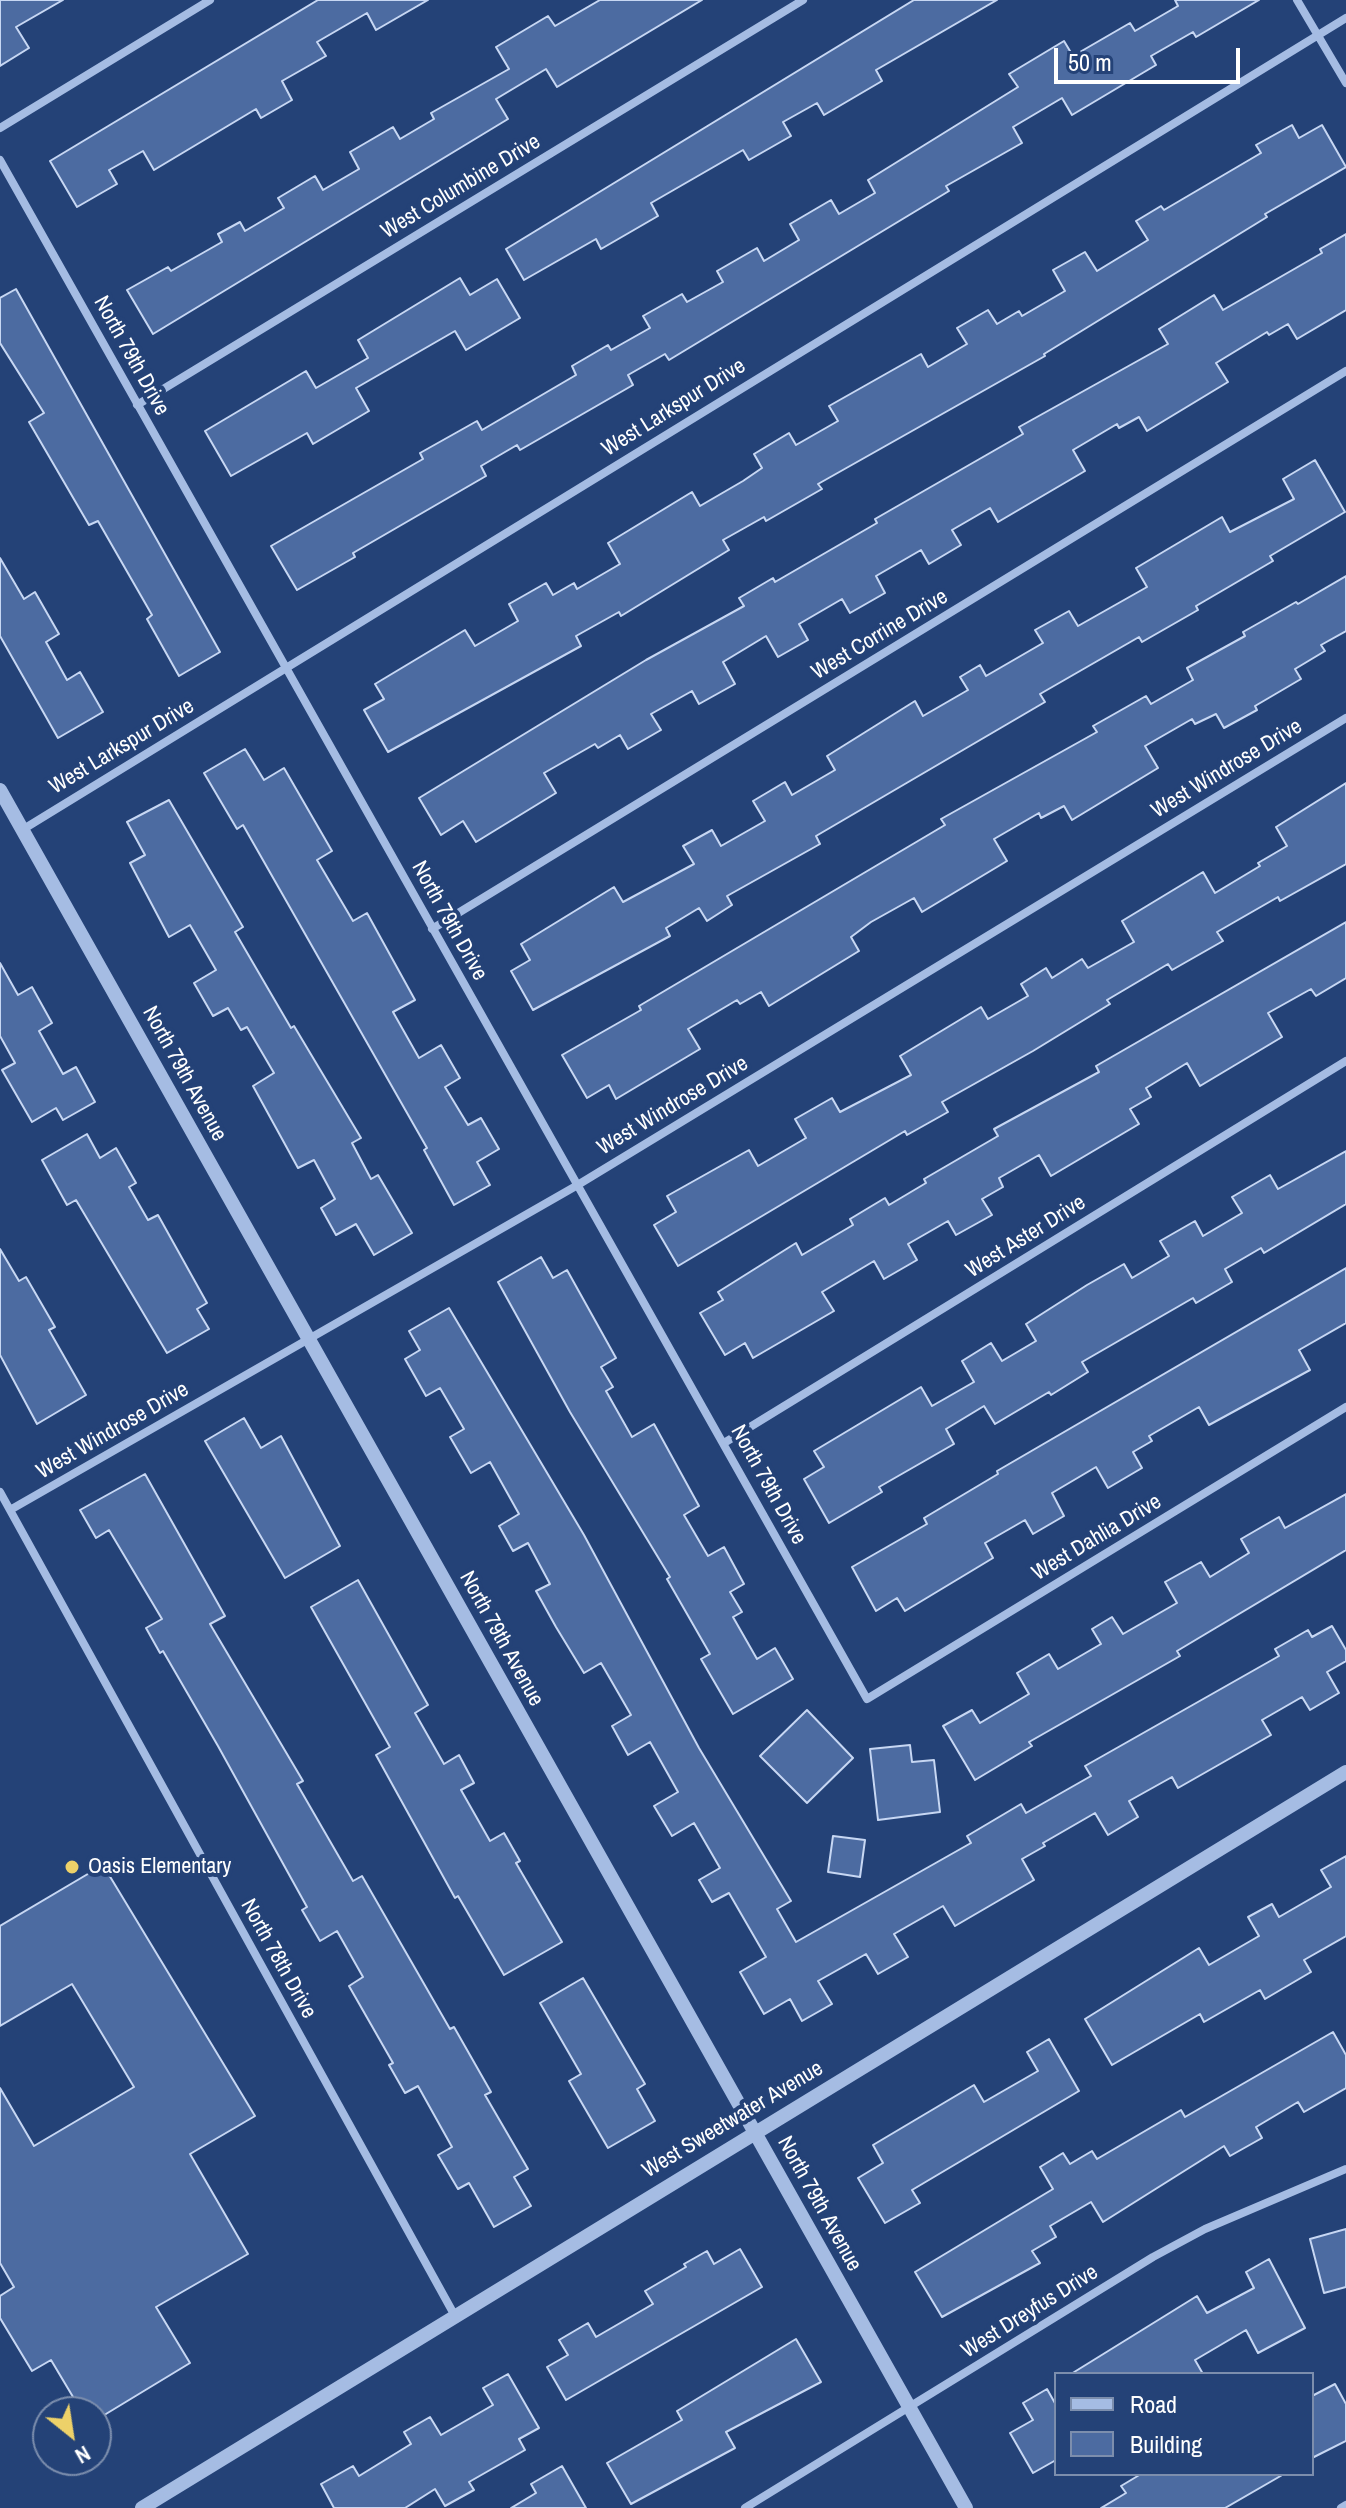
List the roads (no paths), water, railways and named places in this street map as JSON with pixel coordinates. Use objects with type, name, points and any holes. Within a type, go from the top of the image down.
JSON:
[{"type":"street","points":[[0,128],[210,0]]},
{"type":"street","name":"West Columbine Drive","points":[[137,405],[803,0]]},
{"type":"street","points":[[1297,0],[1346,83]]},
{"type":"street","name":"West Larkspur Drive","points":[[22,830],[1346,18]]},
{"type":"street","name":"North 79th Drive","points":[[0,160],[867,1699]]},
{"type":"street","name":"West Corrine Drive","points":[[432,929],[1346,371]]},
{"type":"street","name":"West Windrose Drive","points":[[10,1510],[576,1186],[1346,718]]},
{"type":"street","name":"North 79th Avenue","points":[[0,790],[966,2508]]},
{"type":"street","name":"West Aster Drive","points":[[724,1443],[1346,1061]]},
{"type":"street","name":"West Dahlia Drive","points":[[867,1699],[1346,1407]]},
{"type":"street","name":"North 78th Drive","points":[[0,1492],[455,2316]]},
{"type":"street","name":"West Sweetwater Avenue","points":[[142,2508],[1346,1772]]},
{"type":"street","name":"West Dreyfus Drive","points":[[745,2508],[1192,2236],[1346,2169]]},
{"type":"place","name":"Oasis Elementary","points":[[72,1867]]}]
